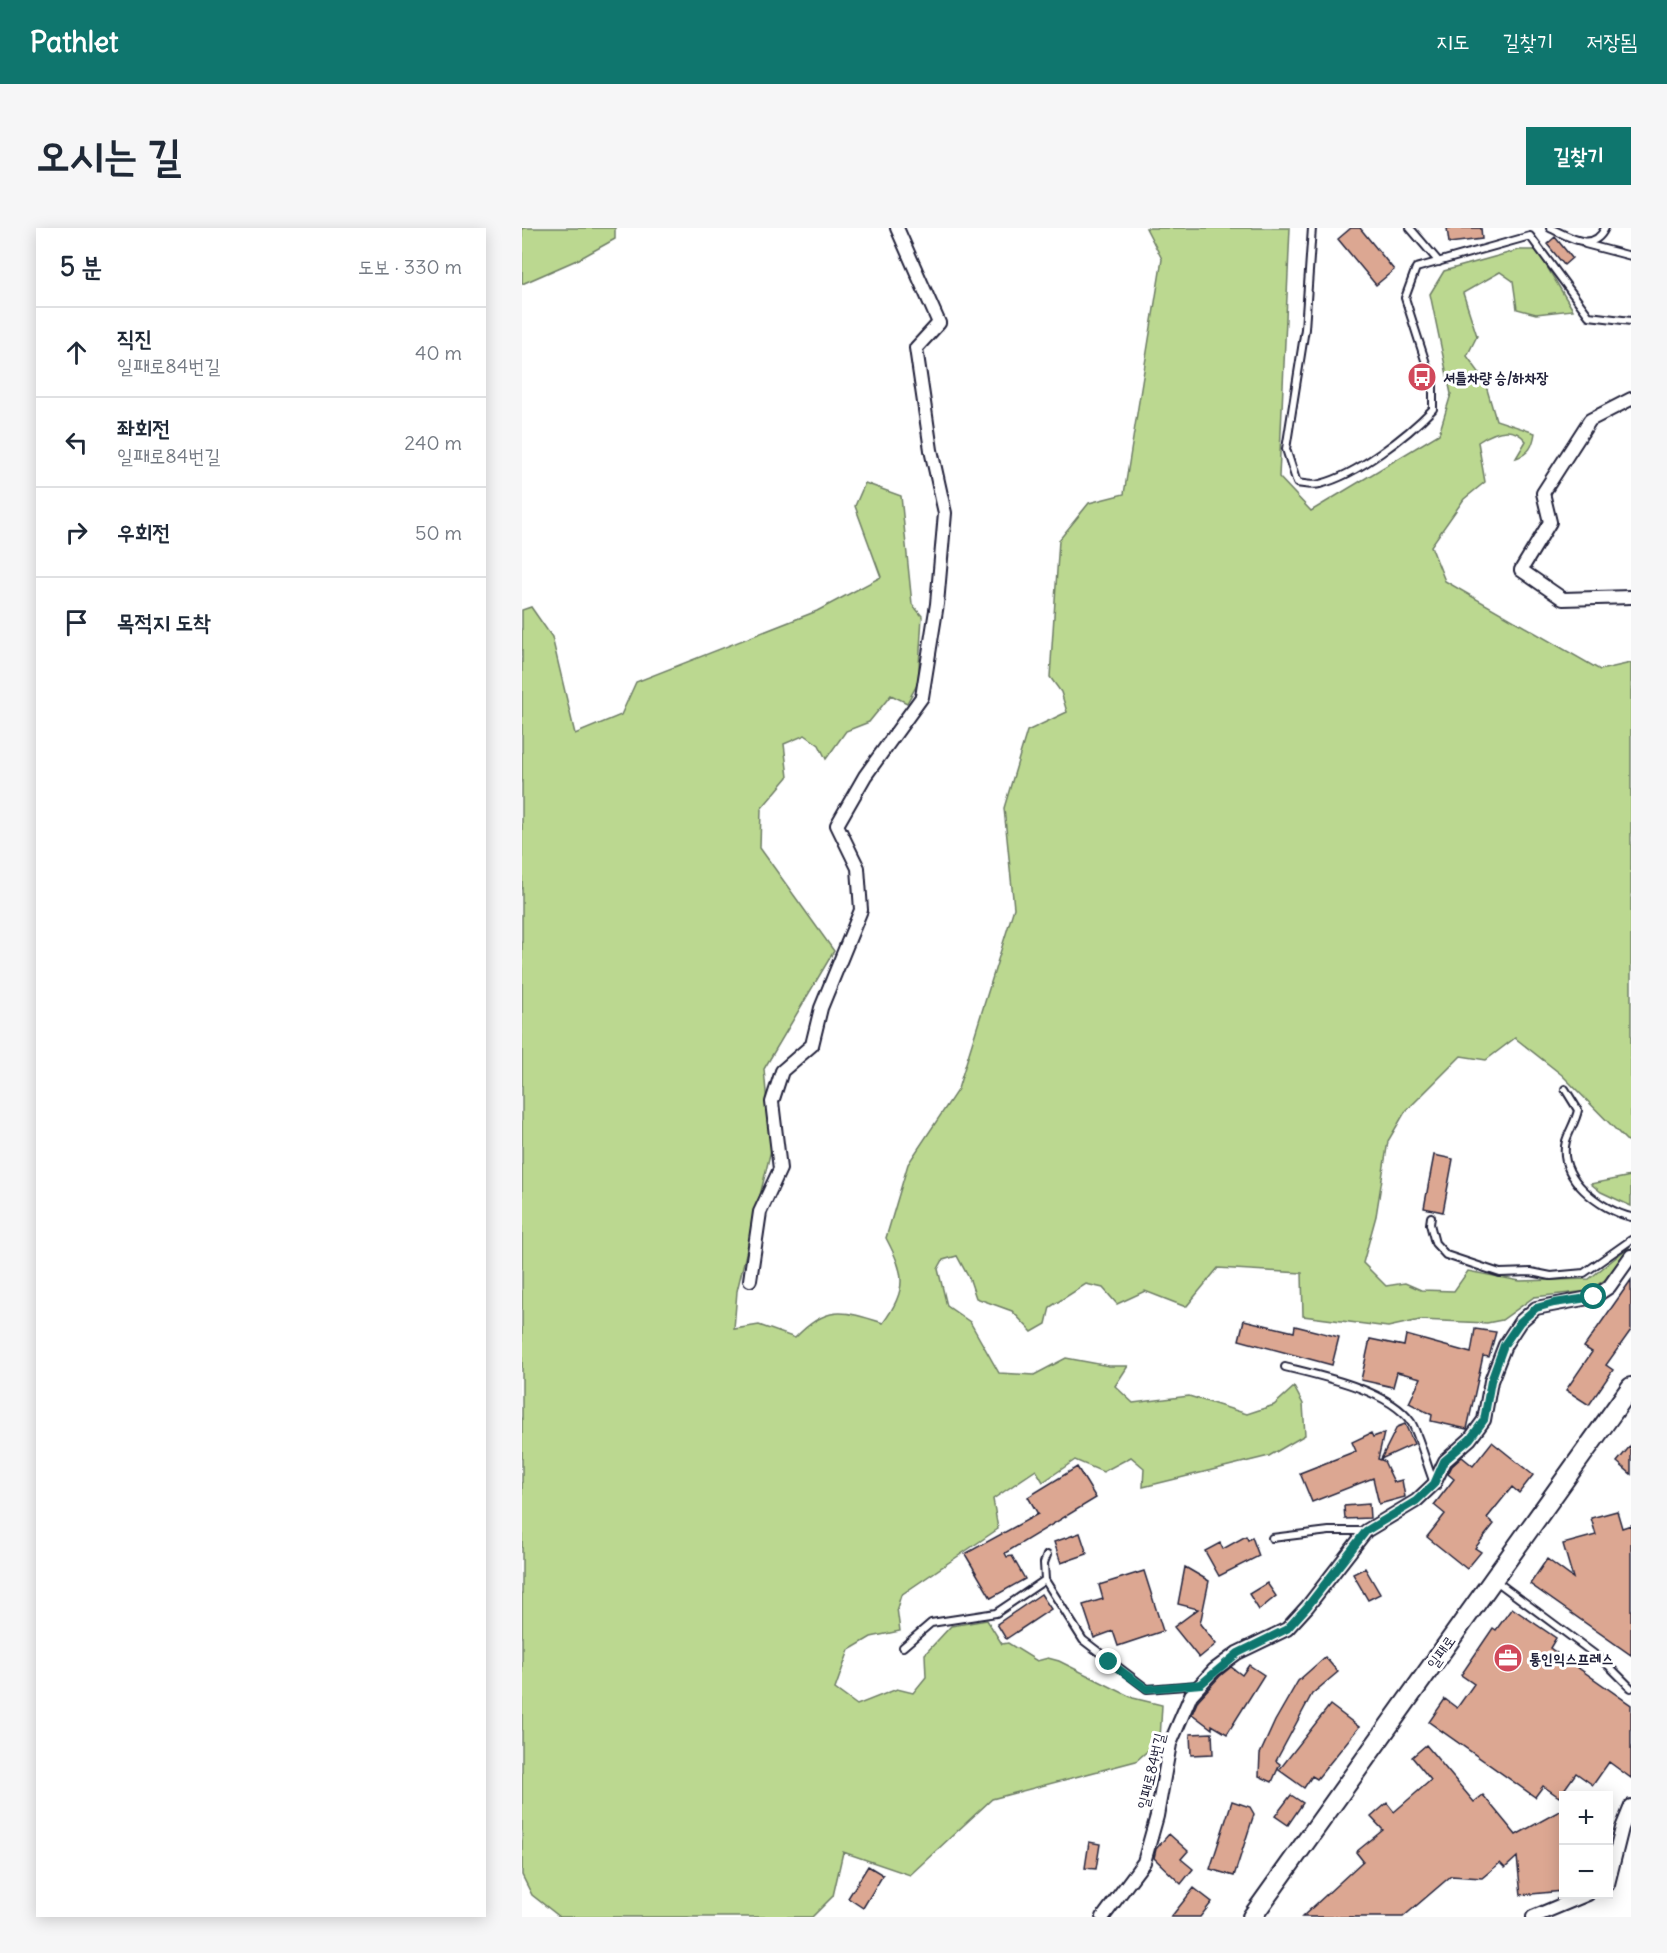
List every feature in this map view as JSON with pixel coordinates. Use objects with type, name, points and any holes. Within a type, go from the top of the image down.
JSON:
[{"type":"street","points":[[750,1280],[760,1212],[780,1169],[772,1102],[782,1071],[812,1045],[821,1008],[861,910],[858,868],[837,825],[865,776],[922,697],[937,604],[945,513],[932,450],[916,348],[939,323],[897,228]]},
{"type":"street","points":[[1631,399],[1590,420],[1584,429],[1544,493],[1550,522],[1521,570],[1563,599],[1631,597]]},
{"type":"street","name":"일패로84번길","points":[[1103,1917],[1144,1862],[1156,1816],[1170,1744],[1191,1695],[1238,1653],[1287,1629],[1366,1531],[1416,1501],[1434,1484],[1444,1461],[1470,1439],[1484,1420],[1494,1372],[1504,1345],[1520,1322],[1536,1308],[1594,1297],[1609,1287],[1631,1256]]},
{"type":"street","name":"일패로","points":[[1252,1917],[1631,1387]]},
{"type":"street","points":[[1613,1864],[1622,1828],[1631,1806]]},
{"type":"street","points":[[1533,1917],[1576,1899]]},
{"type":"lane","points":[[1312,228],[1305,330],[1286,449],[1297,483],[1318,485],[1342,476],[1409,435],[1433,409],[1433,385],[1405,298],[1416,268],[1530,236]]},
{"type":"lane","points":[[1410,228],[1439,261]]},
{"type":"lane","points":[[1530,236],[1533,228]]},
{"type":"lane","points":[[1550,228],[1585,244],[1631,256]]},
{"type":"lane","points":[[1585,244],[1594,241],[1605,228]]},
{"type":"lane","points":[[1530,236],[1588,316],[1631,321]]},
{"type":"lane","points":[[1566,1089],[1578,1110],[1575,1125],[1566,1140],[1566,1153],[1577,1183],[1614,1213],[1631,1217]]},
{"type":"lane","points":[[1431,1217],[1430,1224],[1435,1243],[1446,1255],[1500,1273],[1531,1272],[1551,1276],[1584,1273],[1631,1240]]},
{"type":"lane","points":[[1285,1367],[1338,1381],[1393,1404],[1412,1423],[1434,1484]]},
{"type":"lane","points":[[1272,1538],[1329,1531],[1366,1531]]},
{"type":"lane","points":[[1047,1555],[1044,1563],[1045,1580],[1083,1640],[1147,1689],[1201,1684]]},
{"type":"lane","points":[[1493,1579],[1605,1662],[1631,1688]]},
{"type":"lane","points":[[903,1647],[931,1623],[996,1613],[1045,1580]]},
{"type":"green space","points":[[522,228],[615,228],[615,239],[579,259],[522,284]]},
{"type":"green space","points":[[1146,228],[1290,228],[1279,477],[1311,511],[1439,434],[1451,394],[1430,294],[1444,271],[1519,250],[1537,250],[1573,310],[1536,314],[1517,309],[1513,281],[1500,272],[1463,293],[1477,336],[1467,356],[1484,379],[1496,420],[1535,433],[1530,449],[1516,458],[1526,441],[1515,433],[1503,431],[1478,442],[1485,482],[1464,499],[1431,546],[1445,581],[1600,670],[1631,663],[1631,1142],[1626,1140],[1562,1075],[1515,1038],[1486,1060],[1461,1056],[1405,1112],[1388,1141],[1376,1216],[1363,1263],[1386,1286],[1405,1283],[1421,1290],[1454,1291],[1468,1271],[1520,1281],[1589,1279],[1630,1246],[1605,1280],[1588,1291],[1534,1297],[1502,1320],[1487,1323],[1420,1320],[1388,1327],[1303,1316],[1302,1273],[1218,1268],[1186,1307],[1145,1291],[1117,1304],[1103,1288],[1086,1284],[1050,1307],[1046,1324],[1032,1332],[1012,1311],[976,1298],[970,1280],[957,1256],[943,1260],[938,1269],[947,1306],[970,1322],[999,1373],[1034,1375],[1066,1358],[1109,1366],[1128,1366],[1115,1386],[1133,1403],[1189,1396],[1247,1414],[1274,1405],[1294,1387],[1303,1404],[1305,1435],[1269,1456],[1143,1487],[1144,1468],[1131,1457],[1103,1472],[1075,1460],[1043,1482],[1036,1470],[993,1499],[998,1529],[901,1595],[897,1608],[900,1631],[871,1637],[849,1650],[835,1689],[857,1705],[897,1689],[913,1693],[926,1677],[925,1654],[951,1626],[987,1620],[1002,1644],[1008,1643],[1037,1661],[1048,1658],[1059,1661],[1133,1698],[1162,1705],[1160,1740],[1136,1761],[992,1799],[910,1875],[843,1852],[833,1896],[812,1917],[560,1917],[532,1895],[522,1875],[522,610],[531,607],[552,637],[575,734],[621,715],[636,682],[817,611],[881,577],[855,506],[865,483],[901,496],[912,604],[922,616],[918,683],[907,703],[891,695],[869,722],[846,731],[826,759],[819,745],[805,735],[784,744],[788,777],[761,809],[760,848],[834,951],[764,1069],[771,1150],[737,1291],[734,1329],[759,1325],[795,1338],[816,1320],[836,1313],[857,1315],[883,1323],[900,1291],[900,1272],[886,1238],[908,1164],[958,1089],[1014,908],[1004,808],[1027,731],[1067,712],[1061,692],[1050,677],[1059,540],[1089,503],[1124,494],[1162,259]]},
{"type":"green space","points":[[1631,1176],[1631,1206],[1601,1192],[1591,1184]]},
{"type":"building","points":[[1351,228],[1360,228],[1394,270],[1376,285],[1338,239]]},
{"type":"building","points":[[1447,228],[1481,228],[1482,239],[1449,243]]},
{"type":"building","points":[[1555,237],[1572,258],[1564,265],[1547,244]]},
{"type":"building","points":[[1434,1155],[1453,1159],[1443,1212],[1424,1208]]},
{"type":"building","points":[[1631,1280],[1631,1330],[1606,1365],[1613,1370],[1589,1405],[1566,1390],[1592,1352],[1584,1347]]},
{"type":"building","points":[[1244,1320],[1294,1332],[1295,1326],[1339,1337],[1332,1365],[1239,1340]]},
{"type":"building","points":[[1475,1329],[1496,1332],[1489,1357],[1483,1356],[1467,1429],[1431,1421],[1432,1415],[1409,1403],[1421,1378],[1397,1372],[1393,1387],[1361,1380],[1370,1339],[1404,1346],[1406,1335],[1471,1353]]},
{"type":"building","points":[[1405,1424],[1414,1444],[1381,1459],[1397,1427]]},
{"type":"building","points":[[1371,1433],[1373,1437],[1384,1433],[1378,1459],[1384,1461],[1394,1482],[1402,1480],[1405,1497],[1379,1504],[1373,1478],[1312,1502],[1300,1473],[1356,1451],[1352,1442]]},
{"type":"building","points":[[1492,1442],[1533,1475],[1519,1493],[1512,1487],[1487,1518],[1494,1524],[1475,1548],[1481,1552],[1467,1569],[1427,1537],[1445,1514],[1434,1505],[1454,1479],[1448,1474],[1452,1466],[1462,1457],[1473,1466]]},
{"type":"building","points":[[1631,1445],[1631,1474],[1617,1462]]},
{"type":"building","points":[[1077,1467],[1096,1498],[1005,1553],[1007,1557],[1012,1556],[1025,1579],[991,1598],[965,1554],[1038,1514],[1028,1497]]},
{"type":"building","points":[[1369,1504],[1370,1518],[1345,1519],[1344,1506]]},
{"type":"building","points":[[1617,1511],[1622,1528],[1631,1525],[1631,1655],[1530,1584],[1547,1559],[1573,1578],[1563,1544],[1596,1535],[1591,1518]]},
{"type":"building","points":[[1080,1533],[1087,1554],[1061,1563],[1054,1542]]},
{"type":"building","points":[[1246,1536],[1248,1540],[1252,1537],[1259,1556],[1219,1576],[1205,1551],[1220,1543],[1223,1549]]},
{"type":"building","points":[[1185,1567],[1209,1581],[1200,1624],[1216,1644],[1199,1658],[1174,1627],[1198,1609],[1178,1604]]},
{"type":"building","points":[[1365,1568],[1380,1594],[1368,1600],[1353,1574]]},
{"type":"building","points":[[1144,1571],[1163,1631],[1118,1646],[1113,1631],[1094,1638],[1083,1605],[1103,1599],[1099,1585]]},
{"type":"building","points":[[1267,1583],[1276,1596],[1259,1610],[1249,1594]]},
{"type":"building","points":[[1041,1594],[1051,1609],[1006,1639],[997,1624]]},
{"type":"building","points":[[1512,1608],[1556,1638],[1550,1648],[1631,1705],[1631,1778],[1609,1762],[1593,1785],[1576,1773],[1563,1791],[1559,1791],[1559,1797],[1543,1786],[1535,1797],[1429,1722],[1445,1699],[1457,1708],[1474,1684],[1461,1675],[1493,1628],[1496,1630]]},
{"type":"building","points":[[1325,1657],[1338,1672],[1312,1694],[1276,1761],[1280,1764],[1272,1782],[1259,1776],[1260,1754],[1275,1721],[1298,1681]]},
{"type":"building","points":[[1249,1665],[1264,1675],[1227,1734],[1212,1725],[1212,1729],[1192,1714],[1198,1700],[1220,1676],[1231,1667],[1242,1675]]},
{"type":"building","points":[[1330,1705],[1359,1727],[1317,1779],[1312,1776],[1304,1788],[1279,1770]]},
{"type":"building","points":[[1212,1733],[1213,1754],[1191,1755],[1190,1734]]},
{"type":"building","points":[[1426,1745],[1474,1802],[1483,1795],[1516,1835],[1559,1811],[1559,1891],[1521,1895],[1517,1857],[1505,1868],[1500,1863],[1482,1878],[1451,1876],[1403,1917],[1302,1917],[1363,1861],[1356,1852],[1383,1830],[1371,1817],[1387,1803],[1394,1812],[1431,1780],[1412,1757]]},
{"type":"building","points":[[1291,1795],[1303,1803],[1288,1825],[1275,1816]]},
{"type":"building","points":[[1232,1801],[1250,1807],[1254,1814],[1234,1876],[1210,1869]]},
{"type":"building","points":[[1169,1834],[1188,1851],[1181,1859],[1193,1869],[1181,1884],[1154,1858],[1156,1849]]},
{"type":"building","points":[[1089,1842],[1100,1844],[1096,1869],[1085,1868]]},
{"type":"building","points":[[868,1866],[883,1875],[863,1908],[848,1898]]},
{"type":"building","points":[[1194,1888],[1212,1902],[1200,1917],[1171,1917]]},
{"type":"place","name":"셔틀차량 승/하차장","points":[[1422,377]]},
{"type":"place","name":"통인익스프레스","points":[[1508,1658]]},
{"type":"route","points":[[1109,1662],[1147,1689],[1166,1690],[1201,1684],[1238,1653],[1287,1629],[1366,1531],[1416,1501],[1434,1484],[1444,1461],[1470,1439],[1484,1420],[1491,1381],[1504,1345],[1520,1322],[1536,1308],[1594,1297]]}]
